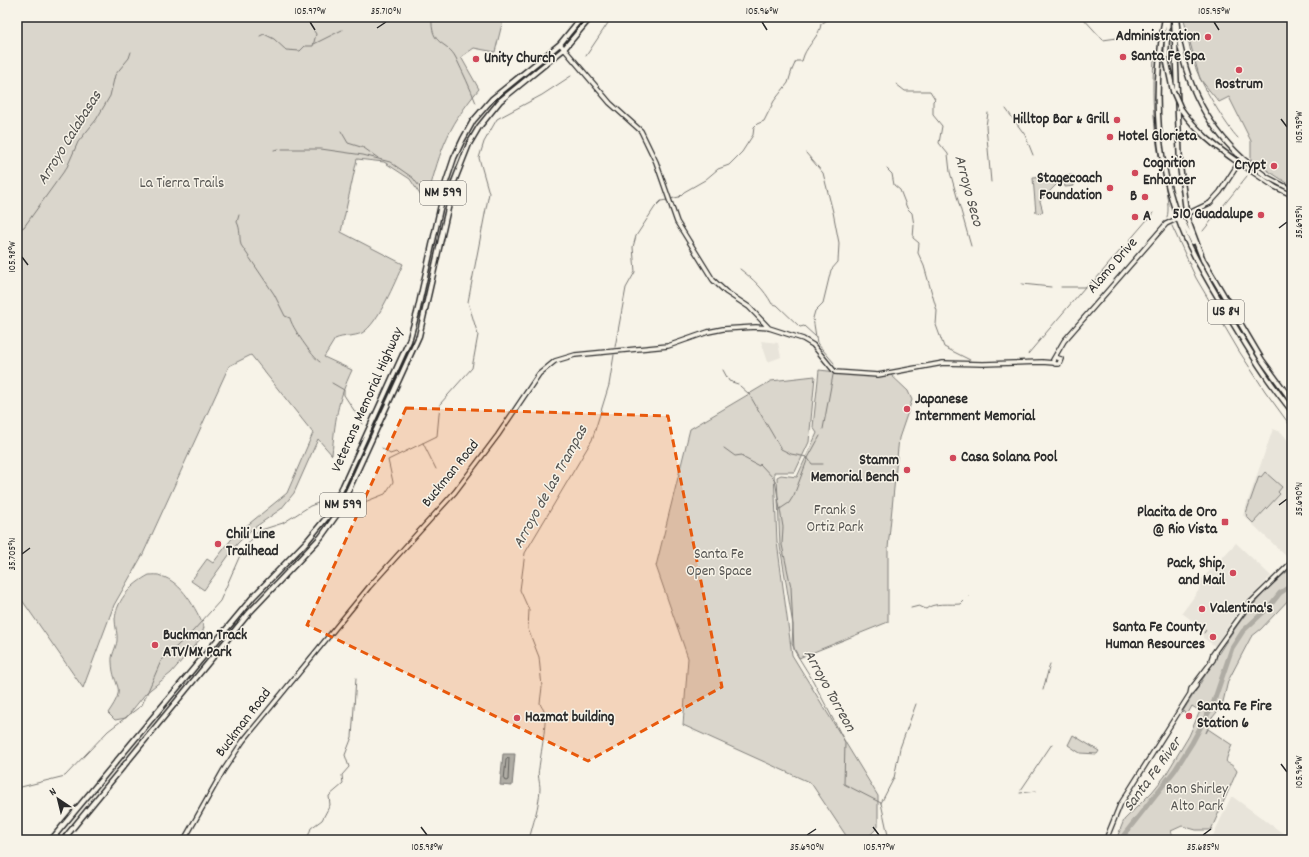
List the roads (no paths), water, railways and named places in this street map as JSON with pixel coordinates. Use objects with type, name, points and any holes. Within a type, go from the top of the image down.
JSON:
[{"type":"highway","name":"Veterans Memorial Highway","points":[[51,840],[252,597],[308,540],[326,517],[343,486],[409,341],[417,313],[446,182],[457,149],[473,121],[492,98],[560,44],[582,17]]},
{"type":"highway","name":"Veterans Memorial Highway","points":[[64,840],[75,824],[249,613],[321,537],[338,513],[419,336],[454,182],[466,149],[479,127],[500,101],[564,49],[591,17]]},
{"type":"highway","points":[[1167,17],[1166,58],[1173,91],[1181,109],[1191,123],[1208,141],[1239,163]]},
{"type":"highway","name":"US 84","points":[[1167,17],[1158,69],[1157,119],[1163,161],[1178,218],[1197,261],[1252,357],[1292,411]]},
{"type":"highway","points":[[1175,17],[1184,64],[1199,103],[1212,124],[1242,158]]},
{"type":"highway","name":"US 84","points":[[1175,17],[1180,166],[1186,215],[1198,249],[1262,360],[1292,401]]},
{"type":"highway","points":[[1178,218],[1183,222],[1192,242],[1198,249]]},
{"type":"street","points":[[560,44],[614,108],[641,132],[656,162],[677,222],[713,280],[726,292],[749,307],[769,328]]},
{"type":"street","points":[[1242,158],[1267,177],[1292,190]]},
{"type":"street","name":"Alamo Drive","points":[[1054,360],[1066,338],[1164,227],[1169,222],[1202,208],[1215,198],[1242,158]]},
{"type":"street","points":[[1239,163],[1292,195]]},
{"type":"street","name":"Buckman Road","points":[[184,840],[223,772],[243,741],[369,587],[455,492],[498,435],[539,374],[555,361],[575,355],[668,346],[708,332],[722,329],[769,328],[798,337],[808,342],[835,372],[878,376],[943,363],[983,364],[1042,362],[1054,360]]},
{"type":"street","points":[[1054,360],[1059,364],[1061,361],[1059,350]]},
{"type":"street","points":[[1054,360],[1060,358]]},
{"type":"street","points":[[1107,838],[1120,805],[1191,692],[1191,688],[1211,660],[1210,658],[1249,604],[1292,564]]},
{"type":"water","points":[[503,754],[515,754],[512,786],[500,785]]},
{"type":"waterway","points":[[432,17],[432,27],[436,38],[448,48],[456,58],[476,103]]},
{"type":"waterway","points":[[586,56],[612,17]]},
{"type":"waterway","name":"Arroyo de las Trampas","points":[[670,199],[679,197],[684,192],[705,180],[718,169],[729,165],[742,152],[753,135],[754,127],[764,121],[774,101],[788,83],[796,61],[802,61],[821,24],[832,17]]},
{"type":"waterway","points":[[1082,17],[1103,40],[1131,36],[1144,31]]},
{"type":"waterway","points":[[1187,29],[1191,52],[1198,73],[1220,114],[1238,138]]},
{"type":"waterway","points":[[314,44],[342,30]]},
{"type":"waterway","points":[[260,36],[264,34],[274,39],[286,50],[300,51],[305,46],[313,46],[316,34],[314,31]]},
{"type":"waterway","name":"Arroyo Calabasas","points":[[17,230],[24,227],[67,167],[78,142],[96,120],[110,96],[115,75],[129,58],[131,52]]},
{"type":"waterway","points":[[1154,59],[1153,91],[1155,123],[1158,152],[1167,193],[1167,217]]},
{"type":"waterway","points":[[357,505],[385,494],[393,482],[388,460],[437,436],[440,404],[472,368],[478,335],[468,302],[489,193],[479,158],[484,142],[497,119],[542,95],[571,76]]},
{"type":"waterway","name":"Arroyo Seco","points":[[896,84],[905,91],[930,91],[935,99],[933,101],[933,115],[942,126],[939,143],[948,154],[950,172],[971,246]]},
{"type":"waterway","points":[[1006,109],[1025,135],[1033,155]]},
{"type":"waterway","points":[[988,113],[986,126],[991,182]]},
{"type":"waterway","points":[[341,131],[348,143],[364,148],[378,158]]},
{"type":"waterway","points":[[274,150],[279,149]]},
{"type":"waterway","points":[[282,149],[321,149],[363,155],[390,162],[413,178],[427,197]]},
{"type":"waterway","points":[[806,153],[823,173],[839,243],[838,262],[831,270],[823,303],[815,311],[813,318],[817,343],[834,363]]},
{"type":"waterway","points":[[887,169],[892,174],[894,185],[900,190],[907,208],[912,213],[914,225],[913,238],[919,243],[918,253],[924,266],[937,311],[936,325],[944,347],[970,360]]},
{"type":"waterway","points":[[1203,231],[1247,176]]},
{"type":"waterway","name":"Arroyo de las Trampas","points":[[615,347],[626,288],[635,272],[633,247],[636,236],[655,207],[661,201],[667,200]]},
{"type":"waterway","points":[[1129,241],[1153,213]]},
{"type":"waterway","points":[[239,215],[237,222],[241,245],[274,294],[285,316],[290,318],[294,328],[303,342],[312,355],[320,362]]},
{"type":"waterway","points":[[1172,226],[1196,278],[1239,351],[1265,391],[1292,428]]},
{"type":"waterway","points":[[1061,287],[1085,287],[1096,279],[1123,247]]},
{"type":"waterway","points":[[740,269],[758,285],[772,304],[777,305],[800,327],[804,326],[816,337]]},
{"type":"waterway","points":[[1022,284],[1051,287]]},
{"type":"waterway","points":[[1028,354],[1085,287]]},
{"type":"waterway","name":"Arroyo de las Trampas","points":[[529,840],[537,809],[540,789],[538,771],[545,715],[540,703],[542,687],[539,657],[528,629],[529,610],[520,590],[525,553],[592,440],[609,385],[614,355]]},
{"type":"waterway","points":[[723,370],[729,381],[738,384]]},
{"type":"waterway","points":[[823,429],[833,375]]},
{"type":"waterway","points":[[332,383],[344,390],[344,395],[363,424]]},
{"type":"waterway","points":[[740,386],[749,394],[781,449],[791,454],[807,457],[812,464],[823,464]]},
{"type":"waterway","points":[[780,509],[789,503],[794,495],[808,458],[820,436]]},
{"type":"waterway","points":[[423,443],[436,469]]},
{"type":"waterway","points":[[382,448],[390,454],[396,452],[398,454]]},
{"type":"waterway","name":"Arroyo Torreon","points":[[724,448],[735,456],[742,455],[744,458],[759,466],[760,464],[775,480],[783,527],[782,545],[791,587],[794,650],[812,679],[845,742],[844,784],[881,803],[889,840]]},
{"type":"waterway","points":[[17,788],[65,776],[108,731],[142,705],[161,661],[193,631],[220,601],[241,553],[258,531],[283,523],[310,506],[326,500]]},
{"type":"waterway","name":"Santa Fe River","points":[[1120,840],[1175,770],[1192,743],[1213,704],[1232,648],[1243,631],[1268,608],[1280,593],[1292,585]]},
{"type":"waterway","points":[[911,608],[919,606],[926,609],[933,605],[961,604],[968,597]]},
{"type":"waterway","points":[[1043,690],[1050,664]]},
{"type":"waterway","points":[[307,840],[311,828],[322,820],[330,805],[329,796],[343,784],[342,775],[349,767],[345,755],[352,737],[356,678]]},
{"type":"waterway","points":[[881,803],[894,778],[900,748],[916,704]]},
{"type":"waterway","points":[[1021,790],[1052,744]]},
{"type":"waterway","points":[[1020,793],[1036,791]]},
{"type":"place","name":"Administration","points":[[1208,37]]},
{"type":"place","name":"Santa Fe Spa","points":[[1123,57]]},
{"type":"place","name":"Unity Church","points":[[476,59]]},
{"type":"place","name":"Rostrum","points":[[1239,70]]},
{"type":"place","name":"Hilltop Bar & Grill","points":[[1117,120]]},
{"type":"place","name":"Hotel Glorieta","points":[[1110,137]]},
{"type":"place","name":"Crypt","points":[[1274,166]]},
{"type":"place","name":"Cognition Enhancer","points":[[1135,173]]},
{"type":"place","name":"Stagecoach Foundation","points":[[1110,188]]},
{"type":"place","name":"B","points":[[1145,197]]},
{"type":"place","name":"510 Guadalupe","points":[[1261,215]]},
{"type":"place","name":"A","points":[[1135,217]]},
{"type":"place","name":"Japanese Internment Memorial","points":[[907,409]]},
{"type":"place","name":"Casa Solana Pool","points":[[953,458]]},
{"type":"place","name":"Stamm Memorial Bench","points":[[907,470]]},
{"type":"place","name":"Placita de Oro @ Rio Vista","points":[[1225,522]]},
{"type":"place","name":"Chili Line Trailhead","points":[[218,544]]},
{"type":"place","name":"Pack, Ship, and Mail","points":[[1233,573]]},
{"type":"place","name":"Valentina's","points":[[1202,609]]},
{"type":"place","name":"Santa Fe County Human Resources","points":[[1213,637]]},
{"type":"place","name":"Buckman Track ATV/MX Park","points":[[155,645]]},
{"type":"place","name":"Santa Fe Fire Station 6","points":[[1189,716]]},
{"type":"place","name":"Hazmat building","points":[[517,718]]},
{"type":"park label","name":"La Tierra Trails","points":[[182,184]]},
{"type":"park label","name":"Frank S Ortiz Park","points":[[835,520]]},
{"type":"park label","name":"Santa Fe Open Space","points":[[719,564]]},
{"type":"park label","name":"Ron Shirley Alto Park","points":[[1197,798]]}]
